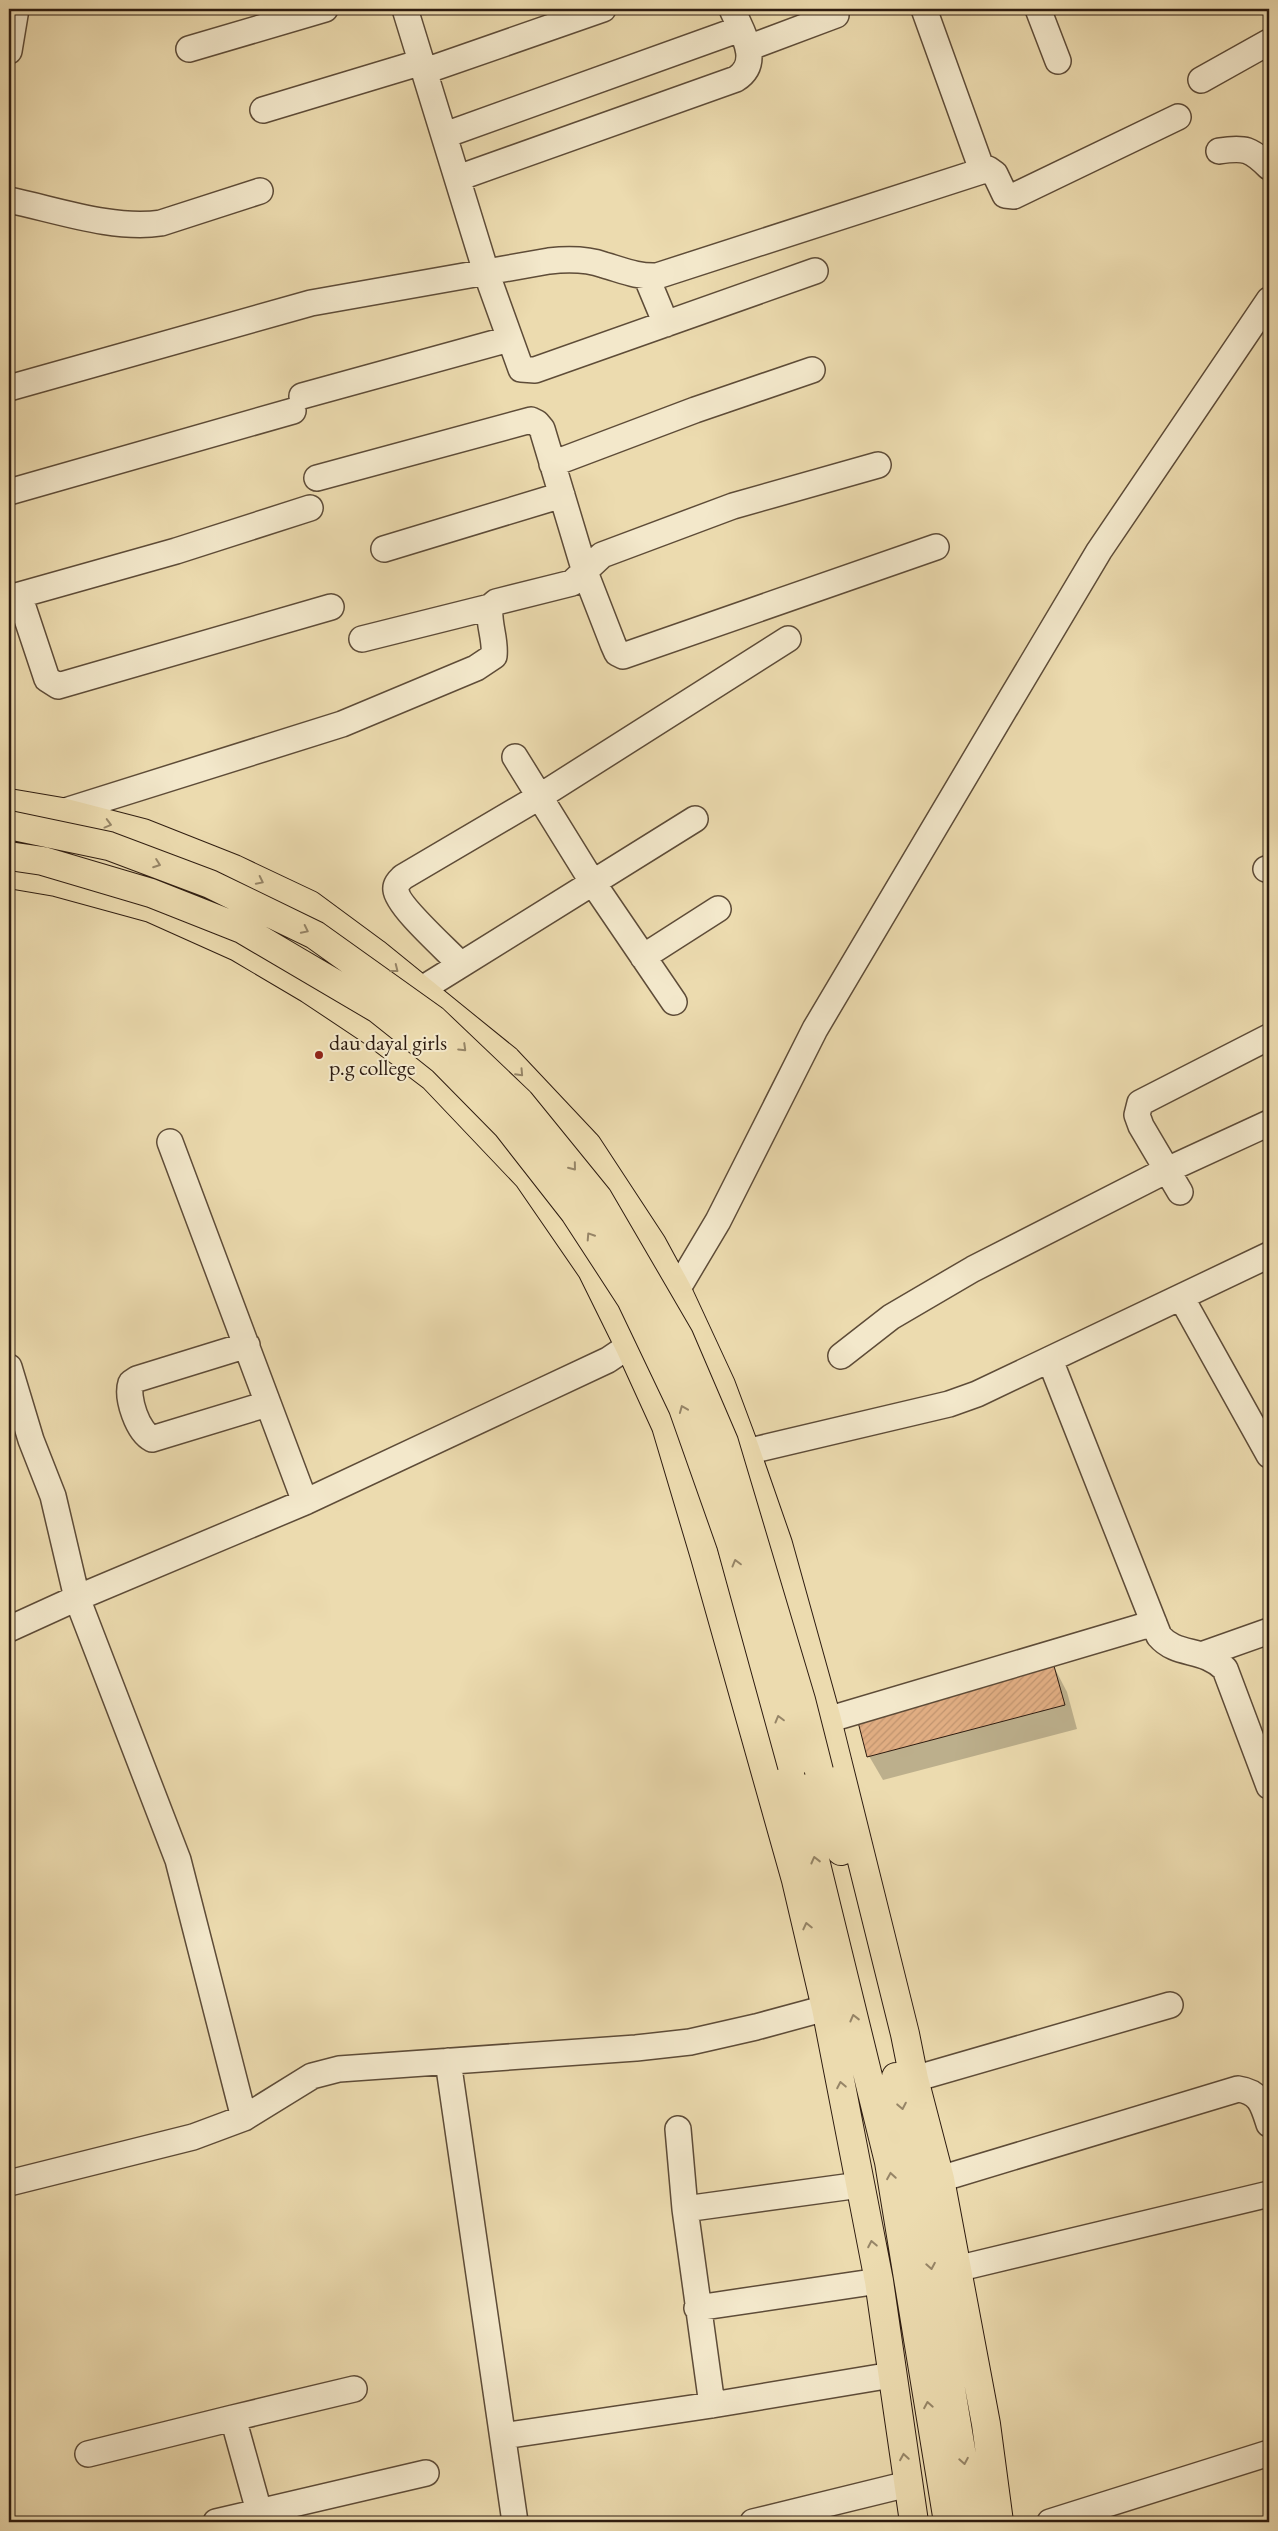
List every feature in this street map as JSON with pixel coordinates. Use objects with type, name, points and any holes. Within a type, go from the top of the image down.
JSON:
[{"type":"main road","points":[[9,803],[62,812],[143,833],[234,869],[310,906],[422,989],[507,1060],[588,1145],[652,1244],[677,1290],[721,1385],[746,1452],[778,1544],[827,1720],[940,2179],[986,2424],[999,2522]]},
{"type":"main road","points":[[9,825],[110,846],[210,884],[315,934],[434,1020],[520,1102],[598,1198],[678,1337],[724,1442],[801,1700],[875,1974],[912,2154],[974,2522]]},
{"type":"main road","points":[[9,856],[43,861],[151,893],[242,929],[378,1009],[442,1060],[507,1126],[575,1213],[631,1299],[683,1408],[731,1544],[792,1766],[889,2162],[948,2522]]},
{"type":"main road","points":[[9,874],[56,882],[150,908],[238,947],[309,989],[375,1033],[433,1076],[528,1177],[592,1270],[666,1426],[706,1557],[796,1880],[826,2008],[879,2282],[914,2522]]},
{"type":"street","points":[[9,51],[16,9]]},
{"type":"street","points":[[188,49],[325,9]]},
{"type":"street","points":[[405,9],[486,272],[521,369],[528,371],[816,272]]},
{"type":"street","points":[[263,110],[424,67],[604,9]]},
{"type":"street","points":[[924,9],[982,170]]},
{"type":"street","points":[[1038,9],[1058,62]]},
{"type":"street","points":[[445,135],[740,28],[836,15]]},
{"type":"street","points":[[458,178],[736,79],[745,74],[749,67],[740,28]]},
{"type":"street","points":[[1201,80],[1269,42]]},
{"type":"street","points":[[9,388],[311,303],[486,272],[563,260],[603,264],[632,275],[657,276],[982,170],[991,170],[1005,195],[1014,196],[1178,117]]},
{"type":"street","points":[[1219,151],[1233,148],[1248,150],[1269,167]]},
{"type":"street","points":[[9,200],[115,222],[145,225],[162,223],[260,191]]},
{"type":"street","points":[[646,276],[666,324]]},
{"type":"street","points":[[9,1629],[77,1598],[305,1502],[608,1360],[630,1347],[648,1333],[677,1290],[718,1221],[815,1029],[1004,710],[1099,552],[1269,300]]},
{"type":"street","points":[[9,492],[509,339]]},
{"type":"street","points":[[552,464],[695,410],[812,370]]},
{"type":"street","points":[[317,478],[531,420],[537,423],[542,429],[585,572],[617,653],[623,656],[936,547]]},
{"type":"street","points":[[362,639],[490,608],[496,602],[572,583],[602,555],[733,506],[878,465]]},
{"type":"street","points":[[384,549],[562,495]]},
{"type":"street","points":[[310,508],[176,550],[14,597],[47,679],[58,686],[65,686],[331,608]]},
{"type":"street","points":[[62,812],[342,724],[486,663],[494,656],[495,646],[489,616],[490,608]]},
{"type":"street","points":[[460,964],[401,903],[396,890],[397,883],[404,877],[539,797],[788,639]]},
{"type":"street","points":[[515,757],[593,883],[674,1002]]},
{"type":"street","points":[[422,989],[695,819]]},
{"type":"street","points":[[643,957],[718,908]]},
{"type":"street","points":[[1180,1192],[1141,1126],[1137,1115],[1140,1103],[1269,1037]]},
{"type":"street","points":[[840,1356],[891,1317],[973,1268],[1167,1170],[1269,1123]]},
{"type":"street","points":[[170,1142],[305,1502]]},
{"type":"street","points":[[746,1452],[949,1404],[1000,1384],[1269,1255]]},
{"type":"street","points":[[1181,1297],[1269,1456]]},
{"type":"street","points":[[247,1345],[137,1379],[131,1383],[129,1398],[143,1431],[152,1439],[267,1404]]},
{"type":"street","points":[[1050,1360],[1159,1636],[1168,1646],[1204,1654],[1216,1660],[1225,1669],[1267,1773]]},
{"type":"street","points":[[9,1367],[31,1440],[54,1496],[77,1598],[178,1860],[244,2118]]},
{"type":"street","points":[[827,1720],[1154,1624]]},
{"type":"street","points":[[1204,1654],[1269,1631]]},
{"type":"street","points":[[914,2079],[1170,2005]]},
{"type":"street","points":[[9,2183],[193,2137],[244,2118],[312,2076],[338,2069],[636,2048],[690,2042],[826,2008]]},
{"type":"street","points":[[448,2061],[515,2522]]},
{"type":"street","points":[[940,2179],[1238,2089],[1256,2094],[1263,2102],[1269,2124]]},
{"type":"street","points":[[678,2129],[685,2209],[712,2405]]},
{"type":"street","points":[[685,2209],[860,2185]]},
{"type":"street","points":[[956,2269],[1269,2194]]},
{"type":"street","points":[[698,2308],[879,2282]]},
{"type":"street","points":[[503,2436],[892,2376]]},
{"type":"street","points":[[88,2454],[354,2389]]},
{"type":"street","points":[[233,2418],[261,2517]]},
{"type":"street","points":[[1050,2522],[1269,2453]]},
{"type":"street","points":[[216,2522],[261,2517],[426,2473]]},
{"type":"street","points":[[754,2522],[908,2484]]},
{"type":"building","points":[[1054,1666],[1065,1705],[867,1757],[857,1718]]},
{"type":"place","name":"dau dayal girls p.g college","points":[[319,1055]]}]
